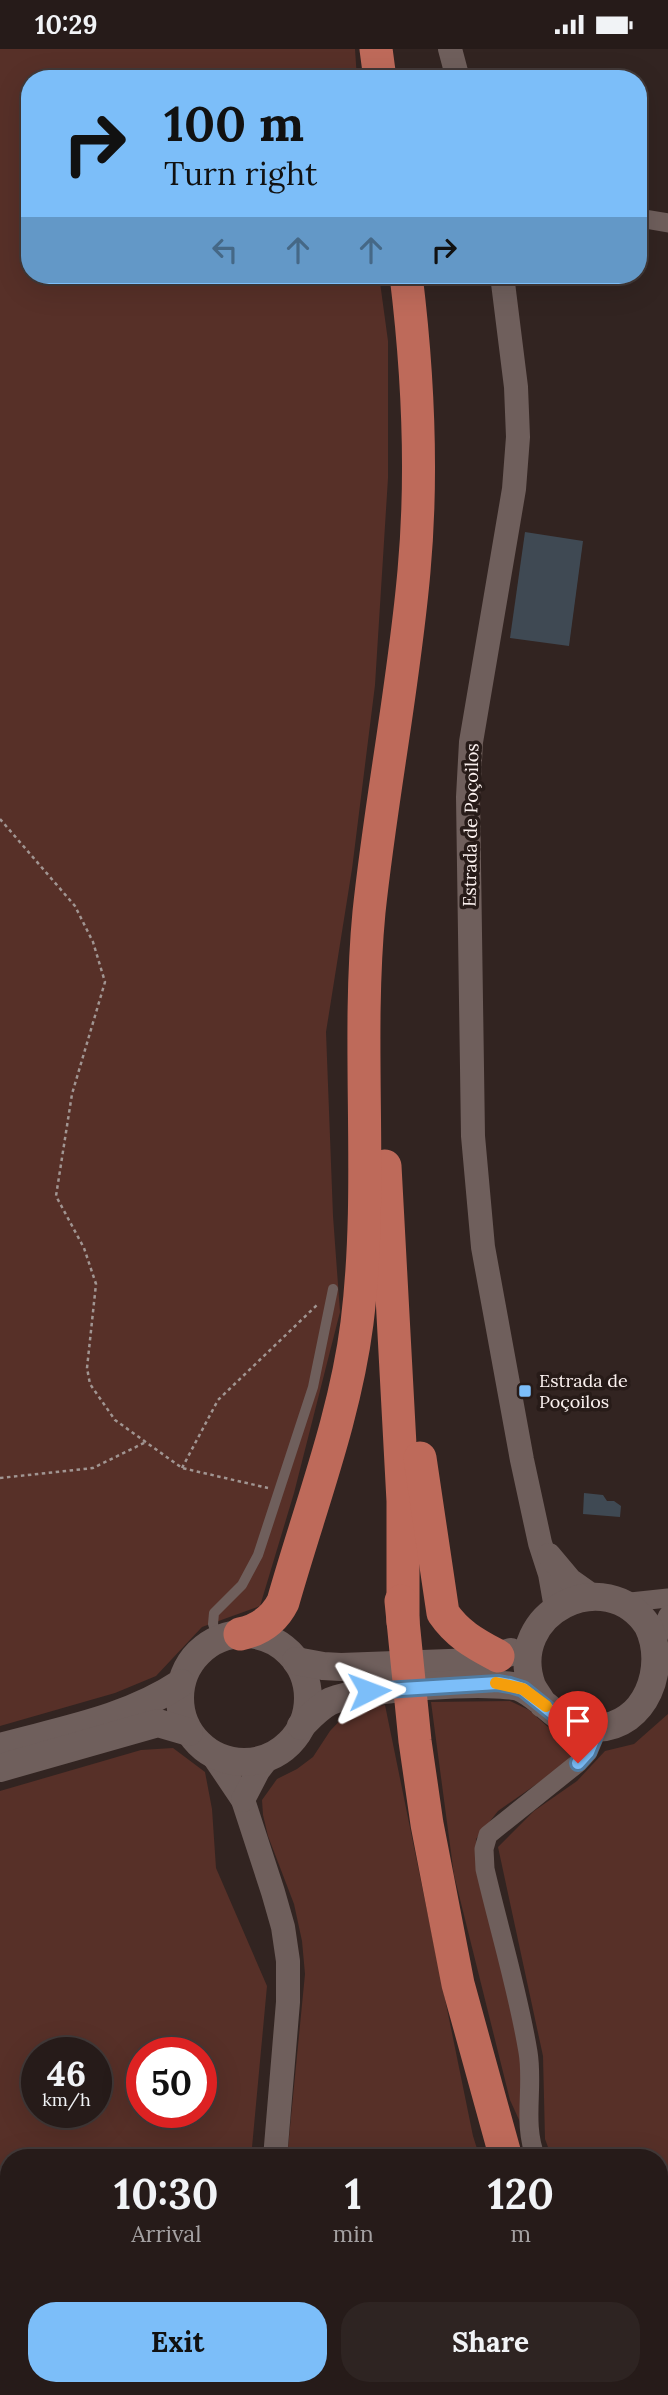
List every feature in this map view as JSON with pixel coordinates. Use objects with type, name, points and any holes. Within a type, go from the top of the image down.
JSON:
[{"type":"highway","points":[[376,49],[379,70]]},
{"type":"highway","points":[[394,49],[395,70]]},
{"type":"highway","points":[[407,284],[418,410],[418,502],[406,643],[369,915],[365,988],[376,1167],[388,1488],[415,1741],[427,1824],[458,1984],[504,2149]]},
{"type":"highway","points":[[229,1637],[261,1627],[279,1610],[283,1602],[349,1375],[357,1321],[376,1167],[390,887],[427,614],[435,477],[434,403],[424,284]]},
{"type":"highway","points":[[376,1167],[399,1309],[439,1597],[443,1613],[453,1628],[465,1638],[498,1656]]},
{"type":"main road","points":[[543,1704],[533,1687],[528,1666],[530,1646],[540,1625],[556,1608],[574,1599],[608,1600]]},
{"type":"main road","name":"Estrada de Poçoilos","points":[[608,1600],[636,1612],[648,1626],[656,1642]]},
{"type":"main road","points":[[301,1726],[307,1704],[306,1681],[289,1652],[271,1640],[250,1634],[229,1637],[198,1652],[185,1671],[181,1683],[180,1707],[189,1732],[196,1741],[212,1754],[234,1761],[257,1761],[268,1758],[291,1742],[301,1726],[329,1701],[369,1691],[498,1683],[523,1689],[559,1718],[578,1726],[598,1728],[617,1724],[635,1714],[648,1699],[658,1672],[656,1642]]},
{"type":"main road","points":[[296,1661],[341,1667],[477,1662],[530,1646]]},
{"type":"main road","points":[[0,1747],[130,1711],[157,1699],[181,1683]]},
{"type":"main road","points":[[0,1767],[158,1723],[189,1732]]},
{"type":"street","points":[[450,49],[456,70]]},
{"type":"street","points":[[647,219],[668,223]]},
{"type":"street","name":"Estrada de Poçoilos","points":[[503,284],[516,387],[518,437],[514,489],[471,742],[468,797],[473,1136],[483,1247],[522,1460],[556,1608]]},
{"type":"street","name":"Estrada de Poçoilos","points":[[540,1542],[570,1580],[608,1600]]},
{"type":"street","points":[[608,1600],[668,1598]]},
{"type":"street","points":[[656,1642],[668,1615]]},
{"type":"street","points":[[532,2149],[528,2124],[531,2086],[528,2052],[485,1869],[484,1849],[488,1835],[578,1763],[588,1752],[598,1728]]},
{"type":"street","points":[[212,1754],[243,1800],[273,1892],[288,1961],[288,2002],[276,2149]]},
{"type":"street","points":[[243,1800],[268,1758]]},
{"type":"lane","points":[[229,1637],[213,1624],[214,1613],[242,1585],[251,1571],[313,1387],[332,1289]]},
{"type":"path","points":[[0,819],[75,906],[93,942],[105,982],[72,1094],[56,1196],[84,1248],[96,1284],[87,1368],[90,1384],[115,1420],[182,1468],[278,1490]]},
{"type":"path","points":[[182,1468],[218,1400],[332,1289]]},
{"type":"path","points":[[0,1478],[93,1468],[146,1442]]},
{"type":"shaded area","points":[[0,49],[355,49],[356,70],[21,70],[21,284],[380,284],[388,341],[388,478],[375,685],[352,869],[326,1032],[333,1216],[340,1312],[294,1493],[260,1606],[202,1627],[156,1676],[115,1693],[0,1726]]},
{"type":"shaded area","points":[[510,1701],[529,1710],[559,1737],[580,1746],[561,1767],[498,1811],[476,1839],[524,2075],[520,2122],[510,2100],[454,1875],[431,1702]]},
{"type":"shaded area","points":[[385,1705],[477,2149],[288,2149],[305,1974],[302,1941],[294,1904],[268,1836],[262,1800],[277,1779],[313,1757],[330,1731],[348,1712]]},
{"type":"shaded area","points":[[668,1714],[668,2149],[549,2149],[545,2139],[543,2056],[498,1847],[534,1811],[577,1781],[605,1751],[634,1744]]},
{"type":"shaded area","points":[[173,1748],[205,1772],[212,1809],[216,1868],[267,1986],[252,2149],[0,2149],[0,1791],[141,1750]]},
{"type":"building","points":[[525,532],[583,541],[569,646],[510,638]]},
{"type":"building","points":[[584,1493],[603,1495],[607,1501],[614,1501],[621,1506],[620,1517],[583,1514]]},
{"type":"slow traffic","points":[[496,1683],[523,1689],[546,1706]]},
{"type":"place","name":"Estrada de Poçoilos","points":[[525,1391]]},
{"type":"route","points":[[369,1691],[498,1683],[523,1689],[559,1718],[578,1726],[598,1728],[588,1752],[578,1763]]}]
